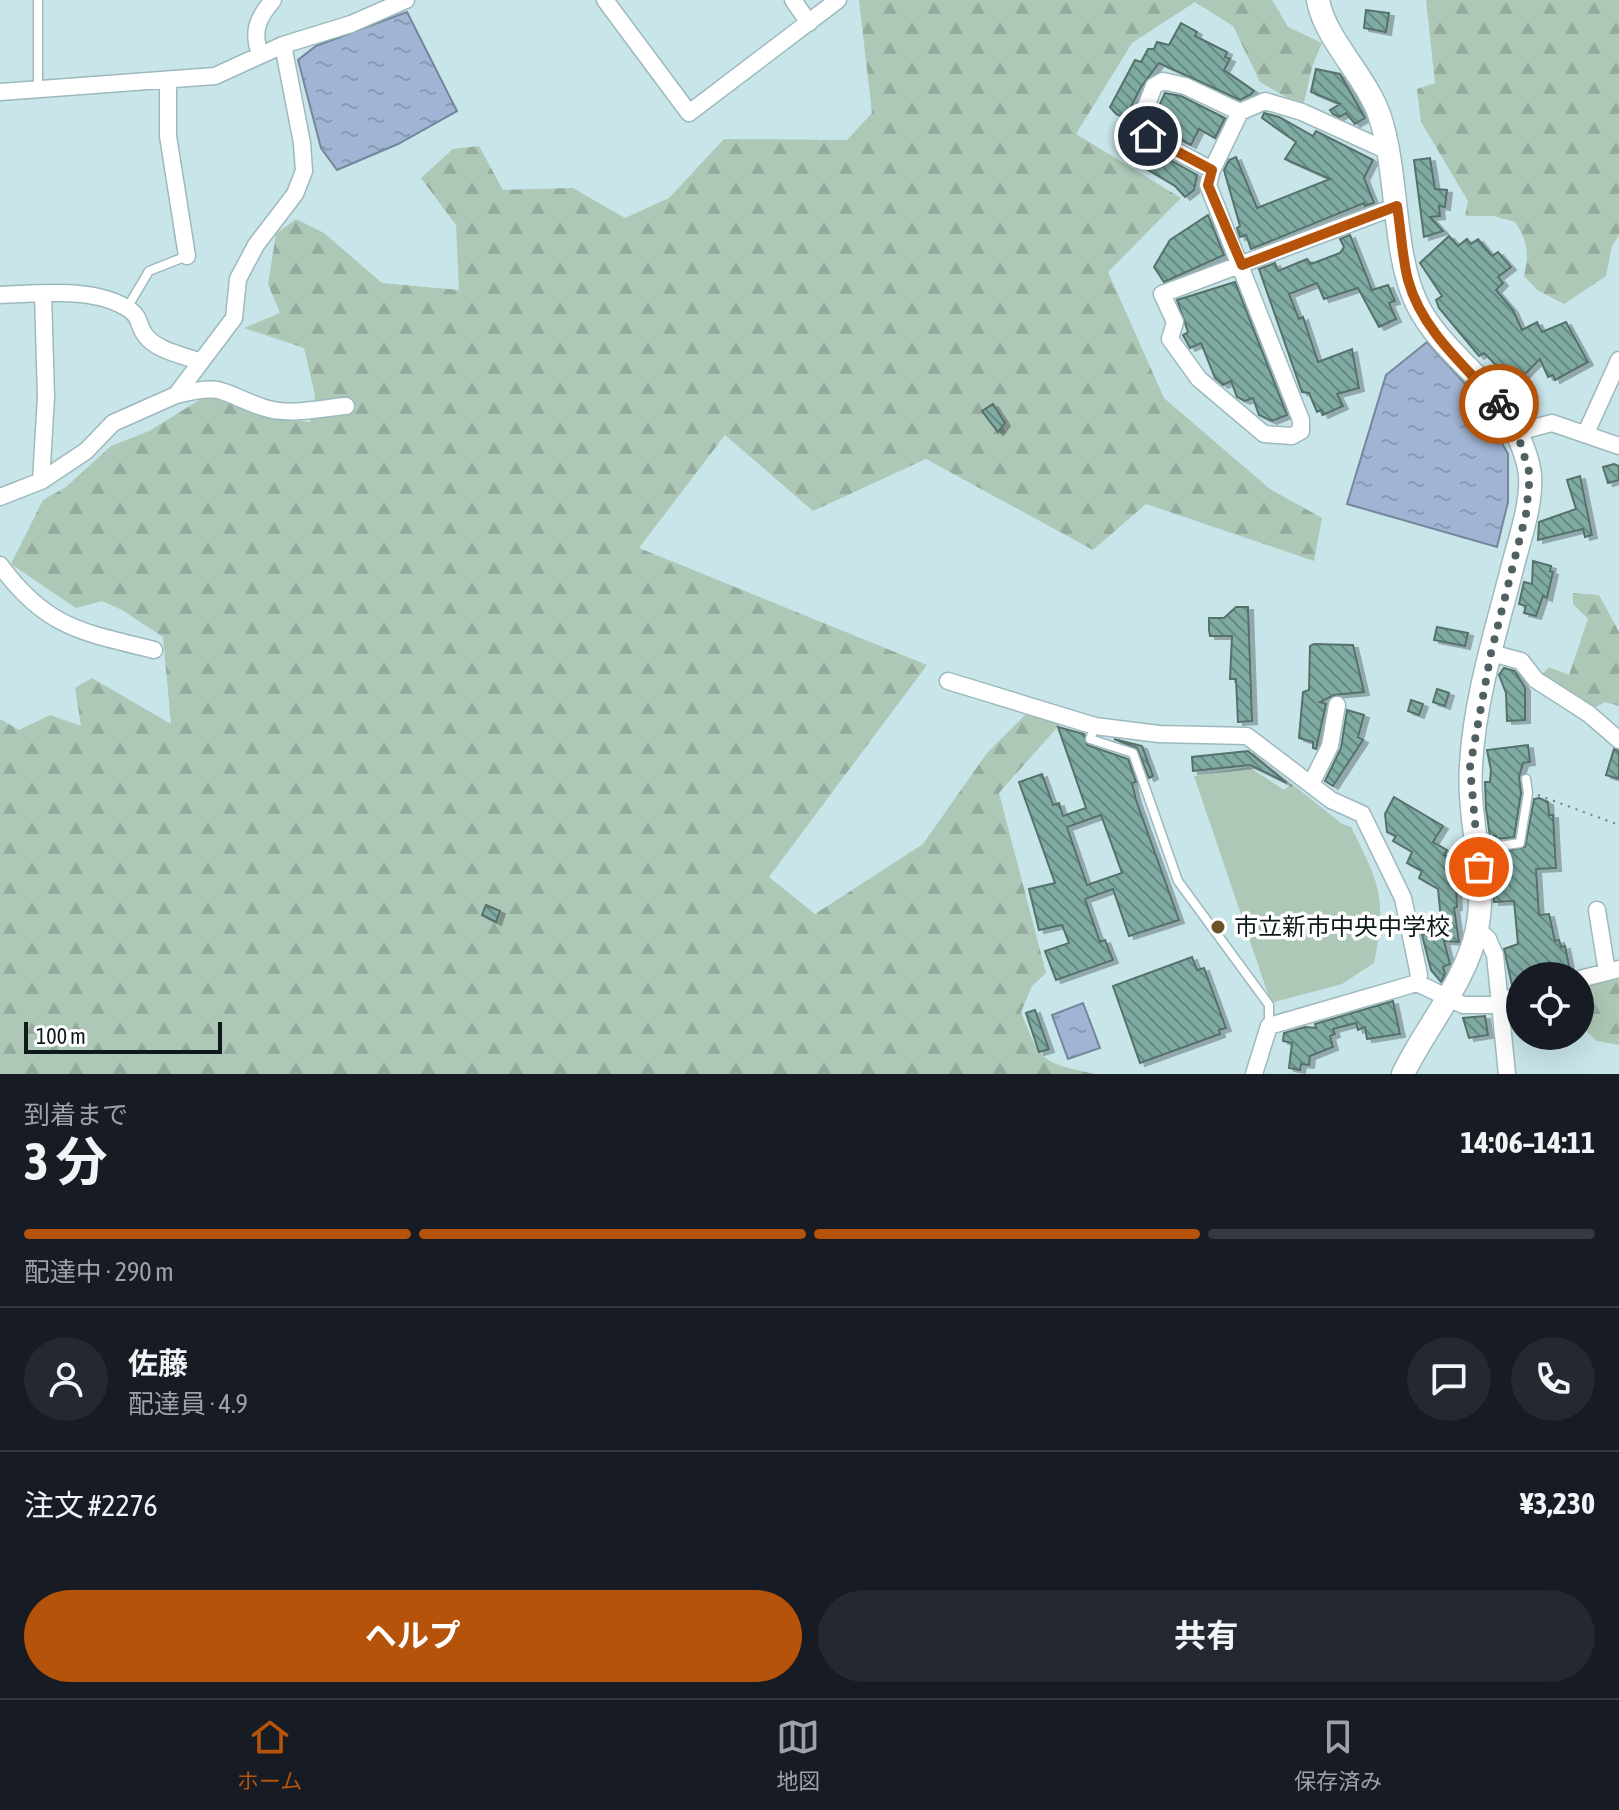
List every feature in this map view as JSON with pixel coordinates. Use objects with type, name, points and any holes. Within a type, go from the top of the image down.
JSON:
[{"type":"main road","points":[[1318,0],[1330,28],[1369,92],[1390,152],[1408,279],[1417,305],[1434,333],[1505,410],[1517,432],[1530,475],[1526,514],[1491,653],[1470,767],[1480,884],[1477,929],[1464,966],[1403,1074]]},
{"type":"street","points":[[260,55],[254,38],[258,18],[273,0]]},
{"type":"street","points":[[0,92],[215,76],[283,45],[351,24],[406,0]]},
{"type":"street","points":[[605,0],[689,113],[838,0]]},
{"type":"street","points":[[793,0],[809,23]]},
{"type":"street","points":[[176,395],[234,318],[238,279],[256,245],[295,194],[304,171],[302,143],[283,45]]},
{"type":"street","points":[[168,80],[168,136],[187,256]]},
{"type":"street","points":[[1212,170],[1148,136],[1138,127],[1154,86],[1163,81],[1185,86],[1240,112]]},
{"type":"street","points":[[1390,152],[1302,112],[1265,101],[1240,112],[1212,170],[1208,185],[1242,265],[1301,420],[1301,431],[1292,436],[1264,434],[1199,379],[1170,339],[1175,322],[1162,294],[1242,265],[1397,206]]},
{"type":"street","points":[[41,481],[46,397],[43,294]]},
{"type":"street","points":[[0,295],[85,295],[127,308],[139,318],[142,333],[154,345],[201,362]]},
{"type":"street","points":[[1586,433],[1619,360]]},
{"type":"street","points":[[0,497],[41,481],[86,451],[113,423],[176,395],[210,386],[229,391],[266,409],[292,411],[346,406]]},
{"type":"street","points":[[1517,432],[1552,423],[1619,446]]},
{"type":"street","points":[[0,565],[28,598],[67,628],[154,650]]},
{"type":"street","points":[[1491,653],[1521,661],[1536,680],[1589,714],[1619,740]]},
{"type":"street","points":[[948,681],[1095,726],[1159,734],[1247,736],[1331,800],[1362,814],[1403,898],[1419,975],[1417,983]]},
{"type":"street","points":[[1311,784],[1330,746],[1337,705]]},
{"type":"street","points":[[1597,910],[1613,971]]},
{"type":"street","points":[[1477,929],[1488,939],[1495,955],[1507,1074]]},
{"type":"street","points":[[1254,1074],[1269,1026],[1417,983],[1445,1000],[1463,1005],[1494,1005],[1506,999]]},
{"type":"lane","points":[[38,0],[38,89]]},
{"type":"lane","points":[[127,308],[149,271],[187,256]]},
{"type":"lane","points":[[1095,726],[1090,739],[1133,753],[1178,881],[1269,1005],[1269,1026]]},
{"type":"lane","points":[[1477,849],[1520,843],[1528,793],[1526,779]]},
{"type":"path","points":[[1528,793],[1619,825]]},
{"type":"green space","points":[[859,0],[1272,0],[1288,27],[1322,43],[1312,67],[1303,107],[1260,82],[1233,26],[1195,2],[1132,43],[1076,134],[1181,198],[1108,272],[1164,398],[1270,489],[1322,518],[1314,561],[1146,504],[1093,550],[926,459],[813,511],[725,435],[639,548],[927,665],[769,877],[815,914],[923,844],[987,753],[1026,714],[1062,722],[999,793],[1046,973],[1032,986],[1021,1012],[1033,1042],[1045,1058],[1095,1074],[0,1074],[0,719],[19,730],[50,715],[81,726],[75,688],[92,678],[171,724],[163,637],[122,610],[102,601],[76,608],[11,564],[43,500],[66,487],[111,446],[149,431],[206,396],[266,416],[310,422],[315,395],[304,348],[244,328],[280,313],[268,284],[276,234],[296,219],[324,233],[382,283],[459,290],[456,225],[421,178],[453,149],[479,146],[503,190],[573,188],[625,218],[669,198],[724,139],[847,140],[872,113]]},
{"type":"green space","points":[[1426,0],[1619,0],[1619,235],[1612,246],[1606,276],[1564,304],[1537,290],[1524,276],[1526,248],[1515,222],[1494,216],[1465,216],[1468,201],[1421,122],[1417,89],[1435,83]]},
{"type":"green space","points":[[1573,593],[1599,595],[1619,632],[1619,706],[1605,702],[1588,711],[1538,678],[1549,667],[1569,675],[1588,619],[1573,604]]},
{"type":"green space","points":[[1249,767],[1284,790],[1292,784],[1342,824],[1351,827],[1369,863],[1380,907],[1374,963],[1342,984],[1271,1003],[1194,776]]},
{"type":"green space","points":[[1619,978],[1619,1045],[1594,1038],[1594,983]]},
{"type":"water","points":[[407,12],[457,111],[398,144],[337,170],[321,148],[298,60],[316,46]]},
{"type":"water","points":[[1427,342],[1477,397],[1476,406],[1486,422],[1490,421],[1508,454],[1508,502],[1497,547],[1347,504],[1386,375]]},
{"type":"water","points":[[1083,1003],[1100,1048],[1068,1059],[1052,1015]]},
{"type":"building","points":[[1366,10],[1389,13],[1386,32],[1364,28]]},
{"type":"building","points":[[1181,23],[1197,32],[1195,36],[1227,52],[1225,57],[1230,59],[1224,70],[1254,91],[1240,100],[1159,63],[1141,87],[1125,118],[1116,114],[1110,107],[1135,60],[1141,62],[1148,49],[1154,49],[1157,42],[1169,45]]},
{"type":"building","points":[[1316,69],[1340,74],[1365,118],[1355,124],[1346,113],[1339,117],[1330,110],[1340,104],[1311,92]]},
{"type":"building","points":[[1165,93],[1181,96],[1225,118],[1215,138],[1199,129],[1191,145],[1154,127],[1151,124]]},
{"type":"building","points":[[1264,113],[1279,117],[1313,136],[1316,131],[1373,160],[1364,178],[1374,203],[1365,206],[1364,203],[1251,249],[1246,235],[1240,237],[1237,228],[1240,226],[1224,170],[1229,160],[1236,157],[1257,208],[1330,179],[1285,159],[1296,142],[1262,118]]},
{"type":"building","points":[[1138,142],[1197,175],[1194,190],[1185,197],[1175,186],[1130,159]]},
{"type":"building","points":[[1430,158],[1435,189],[1447,190],[1445,207],[1439,206],[1440,216],[1430,217],[1443,231],[1424,237],[1414,160]]},
{"type":"building","points":[[1208,215],[1224,255],[1164,282],[1154,267],[1170,240]]},
{"type":"building","points":[[1350,235],[1372,290],[1388,285],[1395,301],[1389,303],[1396,319],[1379,327],[1358,288],[1324,299],[1317,283],[1289,294],[1299,319],[1303,317],[1318,362],[1352,349],[1359,388],[1337,394],[1343,406],[1323,415],[1321,410],[1317,412],[1309,393],[1302,392],[1259,269],[1275,263],[1278,271],[1307,259],[1311,264],[1340,253],[1344,247],[1340,239]]},
{"type":"building","points":[[1449,236],[1458,246],[1467,239],[1471,244],[1478,239],[1492,256],[1498,252],[1511,267],[1498,277],[1503,283],[1496,290],[1513,310],[1522,330],[1537,322],[1542,332],[1566,322],[1588,362],[1555,380],[1553,375],[1548,377],[1540,359],[1515,384],[1484,353],[1479,356],[1439,308],[1436,300],[1442,296],[1420,263]]},
{"type":"building","points":[[1235,282],[1287,415],[1272,421],[1259,415],[1253,398],[1245,401],[1237,397],[1231,381],[1223,385],[1215,378],[1201,343],[1190,348],[1183,335],[1188,332],[1177,300]]},
{"type":"building","points":[[993,404],[1005,423],[998,432],[982,411]]},
{"type":"building","points":[[1619,466],[1619,480],[1608,483],[1603,467]]},
{"type":"building","points":[[1580,476],[1592,535],[1585,537],[1583,529],[1538,540],[1539,522],[1576,509],[1567,480]]},
{"type":"building","points":[[1533,561],[1551,566],[1550,571],[1553,572],[1547,598],[1543,596],[1536,616],[1524,613],[1526,606],[1519,604],[1524,582],[1532,584]]},
{"type":"building","points":[[1236,607],[1248,607],[1252,721],[1238,722],[1236,679],[1230,679],[1232,636],[1210,636],[1209,630],[1209,618],[1224,618]]},
{"type":"building","points":[[1437,627],[1468,633],[1465,646],[1434,640]]},
{"type":"building","points":[[1353,645],[1364,692],[1334,695],[1320,702],[1326,704],[1316,749],[1313,742],[1299,738],[1303,692],[1309,690],[1310,646]]},
{"type":"building","points":[[1504,668],[1515,671],[1525,688],[1525,720],[1507,721],[1506,693],[1499,675]]},
{"type":"building","points":[[1437,689],[1449,693],[1445,706],[1433,702]]},
{"type":"building","points":[[1411,700],[1423,704],[1419,715],[1408,711]]},
{"type":"building","points":[[1347,710],[1364,715],[1358,737],[1363,740],[1333,786],[1325,781],[1341,748]]},
{"type":"building","points":[[1058,727],[1084,734],[1087,745],[1128,759],[1136,782],[1132,783],[1136,800],[1179,920],[1129,936],[1113,889],[1085,899],[1100,942],[1105,940],[1113,960],[1056,980],[1045,951],[1069,943],[1062,925],[1039,930],[1029,889],[1055,883],[1019,782],[1042,774],[1053,805],[1059,803],[1063,816],[1086,808]],"holes":[[[1101,815],[1122,873],[1087,885],[1067,827]]]},
{"type":"building","points":[[1114,739],[1142,746],[1153,776],[1149,778],[1137,748]]},
{"type":"building","points":[[1528,745],[1530,762],[1523,763],[1519,777],[1521,793],[1514,837],[1496,839],[1496,836],[1490,836],[1486,809],[1485,782],[1490,782],[1491,770],[1487,750]]},
{"type":"building","points":[[1614,749],[1619,751],[1619,779],[1606,775]]},
{"type":"building","points":[[1248,751],[1287,783],[1250,765],[1193,771],[1192,757]]},
{"type":"building","points":[[1394,797],[1443,826],[1433,842],[1447,850],[1444,855],[1464,862],[1456,887],[1457,907],[1454,908],[1459,942],[1444,941],[1450,964],[1443,967],[1445,974],[1441,982],[1431,970],[1422,935],[1442,930],[1438,889],[1419,878],[1422,871],[1407,863],[1412,852],[1393,841],[1396,836],[1387,832],[1385,814]]},
{"type":"building","points":[[1534,799],[1548,802],[1549,815],[1553,815],[1556,868],[1536,869],[1539,915],[1549,914],[1555,941],[1559,940],[1561,947],[1565,946],[1568,962],[1507,962],[1504,949],[1518,944],[1514,901],[1494,902],[1494,890],[1500,890],[1499,879],[1503,882],[1508,875],[1499,867],[1498,853],[1525,847]]},
{"type":"building","points":[[486,905],[500,911],[496,922],[482,915]]},
{"type":"building","points":[[1192,957],[1197,970],[1204,968],[1226,1028],[1219,1030],[1220,1034],[1140,1063],[1113,986]]},
{"type":"building","points":[[1393,1001],[1400,1034],[1367,1039],[1365,1027],[1358,1030],[1356,1023],[1333,1029],[1335,1034],[1330,1036],[1333,1047],[1310,1056],[1309,1065],[1301,1064],[1300,1070],[1289,1068],[1292,1043],[1283,1041],[1284,1033],[1305,1027],[1316,1028],[1315,1024]]},
{"type":"building","points":[[1035,1010],[1049,1049],[1039,1052],[1026,1013]]},
{"type":"building","points":[[1485,1016],[1488,1035],[1469,1038],[1463,1018]]},
{"type":"way so far","points":[[1479,867],[1470,767],[1491,653],[1526,514],[1530,475],[1517,432],[1499,404]]},
{"type":"place","name":"市立新市中央中学校","points":[[1218,927]]},
{"type":"route","points":[[1148,136],[1212,170],[1208,185],[1242,265],[1397,206],[1408,279],[1417,305],[1434,333],[1499,404]]}]
